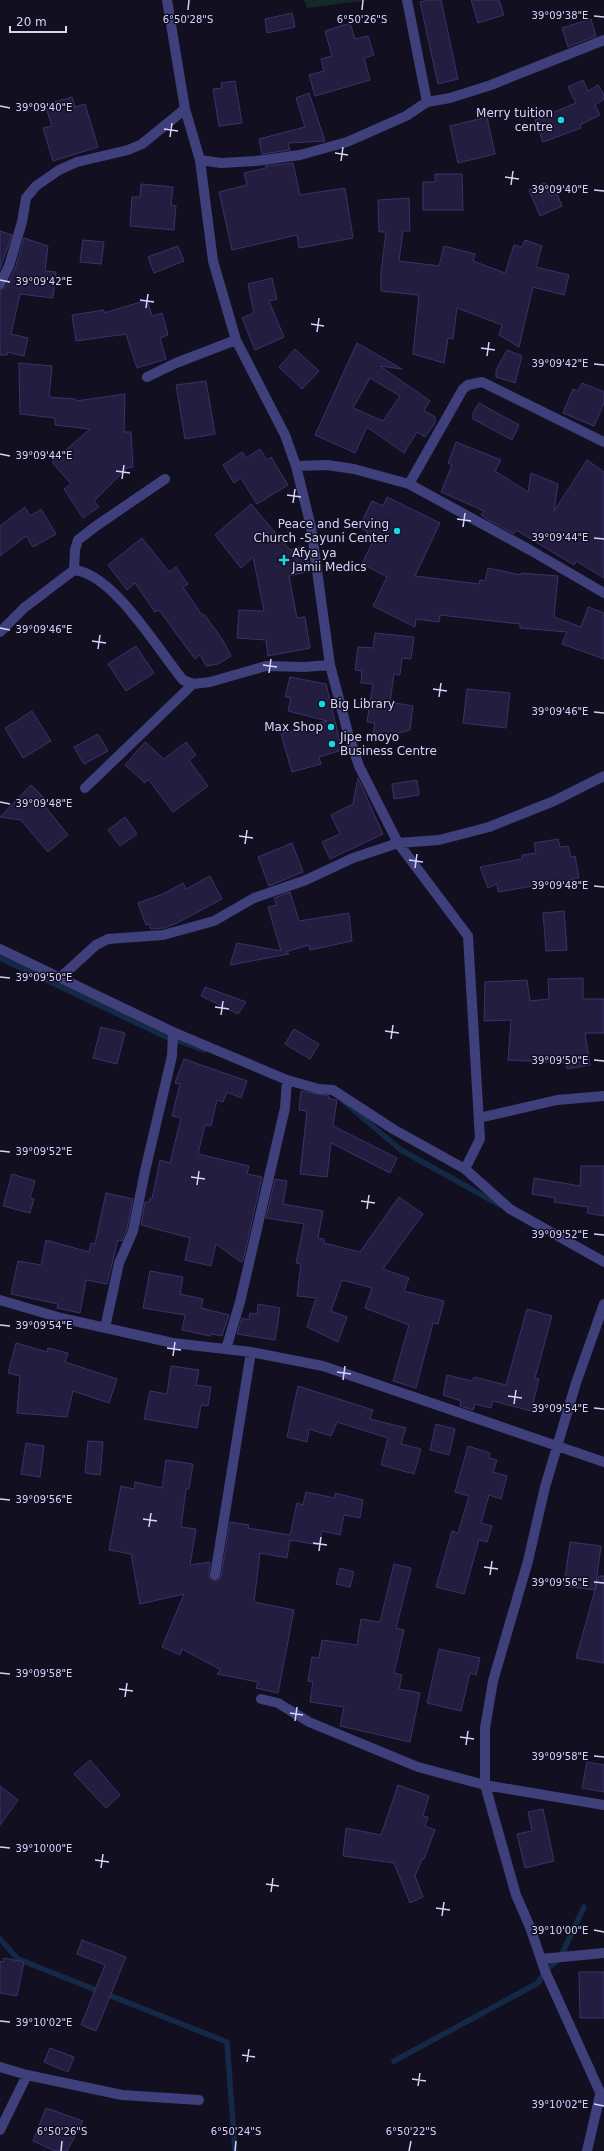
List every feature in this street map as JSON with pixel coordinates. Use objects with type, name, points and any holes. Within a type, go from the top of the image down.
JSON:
[{"type":"street","points":[[167,0],[185,109],[200,160],[213,261],[236,340],[285,435],[296,466],[311,527],[330,665],[348,734],[359,766],[398,843],[468,936],[480,1139],[465,1169]]},
{"type":"street","points":[[407,0],[427,102]]},
{"type":"street","points":[[200,160],[221,163],[256,161],[300,155],[347,142],[406,116],[427,102],[450,98],[491,86],[604,40]]},
{"type":"street","points":[[0,284],[9,266],[22,222],[26,198],[36,186],[59,170],[77,162],[128,150],[142,144],[185,109]]},
{"type":"street","points":[[148,377],[176,363],[236,340]]},
{"type":"street","points":[[409,484],[463,388],[476,382],[482,382],[604,442]]},
{"type":"street","points":[[296,466],[327,465],[354,469],[409,484],[530,550],[604,593]]},
{"type":"street","points":[[74,570],[74,550],[78,540],[165,479]]},
{"type":"street","points":[[74,570],[91,574],[122,602],[183,680],[193,684],[210,682],[266,666],[304,667],[330,665]]},
{"type":"street","points":[[0,632],[24,608],[74,570]]},
{"type":"street","points":[[85,788],[193,684]]},
{"type":"street","points":[[61,977],[96,945],[108,938],[163,935],[214,921],[254,898],[306,880],[353,858],[398,843],[439,840],[489,827],[554,801],[604,776]]},
{"type":"street","points":[[0,949],[173,1032],[288,1080],[319,1089],[333,1090],[392,1129],[465,1169],[510,1209],[604,1262]]},
{"type":"street","points":[[105,1328],[119,1263],[133,1231],[149,1151],[172,1056],[173,1032]]},
{"type":"street","points":[[226,1349],[240,1302],[285,1108],[288,1080]]},
{"type":"street","points":[[479,1118],[557,1100],[604,1096]]},
{"type":"street","points":[[0,1300],[105,1328],[173,1343],[251,1352],[323,1366],[604,1462]]},
{"type":"street","points":[[587,2151],[602,2098],[541,1959],[530,1927],[516,1895],[485,1785],[485,1728],[493,1681],[528,1561],[545,1487],[559,1446],[576,1383],[604,1304]]},
{"type":"street","points":[[215,1575],[251,1352]]},
{"type":"street","points":[[261,1699],[278,1703],[308,1722],[418,1767],[485,1785],[604,1805]]},
{"type":"street","points":[[541,1959],[604,1953]]},
{"type":"street","points":[[0,2068],[27,2076],[122,2095],[199,2100]]},
{"type":"street","points":[[0,2130],[27,2076]]},
{"type":"green space","points":[[304,0],[368,0],[307,8]]},
{"type":"building","points":[[428,0],[441,0],[458,79],[438,84],[420,2]]},
{"type":"building","points":[[471,0],[499,0],[504,15],[478,23]]},
{"type":"building","points":[[292,13],[295,27],[267,33],[265,19]]},
{"type":"building","points":[[591,19],[596,36],[568,47],[562,28]]},
{"type":"building","points":[[350,23],[355,39],[368,36],[374,55],[364,58],[370,80],[315,96],[309,75],[324,71],[321,59],[332,56],[325,31]]},
{"type":"building","points":[[583,80],[588,91],[598,85],[604,95],[604,99],[595,105],[600,115],[580,125],[581,128],[543,142],[535,120],[576,103],[568,87]]},
{"type":"building","points":[[235,81],[242,123],[219,126],[213,89],[222,88],[221,83]]},
{"type":"building","points":[[309,93],[325,141],[288,143],[290,150],[262,154],[259,139],[305,127],[296,98]]},
{"type":"building","points":[[72,97],[75,107],[85,104],[98,147],[53,161],[43,128],[52,126],[45,105]]},
{"type":"building","points":[[487,117],[495,154],[458,163],[450,126]]},
{"type":"building","points":[[293,163],[300,195],[345,188],[353,238],[299,248],[297,235],[232,250],[219,192],[247,185],[244,173],[266,168],[265,166]]},
{"type":"building","points":[[435,174],[462,174],[463,210],[423,210],[423,182],[435,182]]},
{"type":"building","points":[[545,183],[550,196],[557,194],[562,206],[540,216],[529,190]]},
{"type":"building","points":[[141,184],[173,187],[171,205],[176,206],[174,230],[130,226],[132,197],[140,197]]},
{"type":"building","points":[[409,198],[410,231],[403,231],[399,261],[439,266],[444,246],[475,254],[473,261],[505,273],[514,245],[522,247],[525,240],[542,246],[536,267],[569,275],[564,295],[533,287],[519,347],[499,335],[502,325],[457,308],[453,339],[448,338],[444,363],[413,354],[419,295],[381,291],[381,272],[386,232],[379,232],[378,200]]},
{"type":"building","points":[[0,231],[12,235],[0,269]]},
{"type":"building","points":[[24,238],[48,246],[45,271],[56,272],[53,298],[20,294],[11,334],[28,338],[24,356],[7,352],[7,355],[0,355],[0,290],[6,287],[15,269]]},
{"type":"building","points":[[83,240],[104,242],[101,264],[80,262]]},
{"type":"building","points":[[178,246],[184,261],[154,273],[148,257]]},
{"type":"building","points":[[272,278],[277,299],[269,301],[284,337],[255,350],[242,318],[254,313],[248,284]]},
{"type":"building","points":[[147,300],[152,316],[162,313],[168,335],[160,338],[166,359],[137,368],[126,334],[76,341],[72,315],[104,310],[104,313]]},
{"type":"building","points":[[357,343],[402,369],[380,366],[430,401],[424,410],[435,417],[435,423],[425,437],[417,432],[404,453],[367,427],[355,453],[315,435]],"holes":[[[370,378],[400,396],[383,421],[353,408]]]},
{"type":"building","points":[[295,349],[319,371],[302,389],[279,367]]},
{"type":"building","points":[[507,350],[522,356],[515,383],[496,377],[496,370]]},
{"type":"building","points":[[19,363],[52,366],[49,397],[76,399],[76,401],[125,394],[124,432],[131,432],[133,467],[127,468],[94,501],[99,507],[83,518],[64,489],[71,484],[52,462],[90,429],[55,425],[55,418],[20,414]]},
{"type":"building","points":[[206,381],[215,434],[185,439],[176,385]]},
{"type":"building","points":[[582,383],[604,392],[604,403],[594,426],[563,413],[573,389],[578,391]]},
{"type":"building","points":[[479,403],[519,425],[512,440],[473,419],[473,413]]},
{"type":"building","points":[[456,442],[501,460],[495,471],[528,492],[531,473],[558,484],[554,511],[587,460],[604,472],[604,578],[576,561],[574,565],[516,530],[514,534],[488,520],[481,515],[484,511],[441,492],[452,465],[448,463]]},
{"type":"building","points":[[260,449],[267,460],[271,457],[288,485],[257,504],[241,478],[234,483],[223,465],[242,452],[246,458]]},
{"type":"building","points":[[387,497],[440,523],[415,576],[479,584],[480,580],[485,581],[488,568],[521,575],[521,573],[558,576],[554,617],[581,627],[588,607],[604,613],[604,659],[562,644],[567,632],[520,628],[520,624],[440,615],[439,622],[416,619],[415,627],[373,606],[387,577],[362,564],[372,543],[364,539],[368,532],[359,527],[372,501],[383,506]]},
{"type":"building","points":[[251,504],[290,550],[305,546],[310,571],[289,576],[297,618],[305,617],[310,648],[268,656],[266,640],[237,638],[239,610],[264,611],[253,557],[241,568],[215,535]]},
{"type":"building","points":[[25,507],[30,516],[41,509],[56,534],[33,547],[26,536],[0,556],[0,526]]},
{"type":"building","points":[[142,538],[169,572],[176,567],[188,584],[183,587],[202,615],[204,614],[222,639],[231,656],[218,664],[206,666],[200,655],[195,659],[159,610],[155,612],[135,583],[127,590],[108,565]]},
{"type":"building","points":[[375,633],[414,637],[411,659],[402,658],[400,675],[394,674],[390,702],[413,706],[410,730],[388,736],[373,734],[375,723],[367,722],[373,684],[361,683],[362,671],[355,670],[358,647],[373,648]]},
{"type":"building","points":[[136,646],[154,673],[126,691],[108,664]]},
{"type":"building","points":[[290,677],[326,684],[342,750],[319,757],[321,764],[292,772],[281,734],[327,721],[288,711],[291,698],[285,697]]},
{"type":"building","points":[[467,689],[510,693],[506,728],[463,723]]},
{"type":"building","points":[[32,711],[51,741],[23,758],[5,728]]},
{"type":"building","points":[[98,734],[108,751],[84,764],[74,747]]},
{"type":"building","points":[[145,742],[164,759],[186,742],[196,755],[189,760],[208,786],[173,812],[148,779],[145,783],[125,765]]},
{"type":"building","points":[[358,778],[383,834],[330,859],[322,842],[340,834],[331,815],[353,804]]},
{"type":"building","points":[[417,780],[419,795],[394,799],[392,784]]},
{"type":"building","points":[[31,785],[48,802],[44,805],[68,835],[48,852],[21,820],[0,817]]},
{"type":"building","points":[[125,817],[137,834],[120,846],[108,830]]},
{"type":"building","points":[[558,839],[560,847],[568,846],[571,857],[575,856],[579,878],[498,892],[497,884],[488,888],[480,867],[522,859],[522,855],[536,853],[534,843]]},
{"type":"building","points":[[292,843],[303,872],[269,886],[258,857]]},
{"type":"building","points":[[210,876],[222,899],[177,923],[164,928],[151,929],[149,924],[146,925],[138,903],[163,894],[183,883],[186,889]]},
{"type":"building","points":[[290,892],[299,921],[349,913],[352,941],[310,950],[309,945],[285,952],[289,954],[230,965],[237,943],[281,951],[268,907],[277,905],[274,898]]},
{"type":"building","points":[[564,911],[567,950],[546,951],[543,913]]},
{"type":"building","points":[[583,978],[583,999],[604,999],[604,1033],[585,1033],[590,1065],[567,1069],[566,1063],[508,1060],[511,1020],[484,1021],[485,982],[527,980],[530,1001],[549,999],[548,979]]},
{"type":"building","points":[[205,987],[246,1002],[238,1014],[201,996]]},
{"type":"building","points":[[101,1027],[125,1033],[117,1064],[93,1058]]},
{"type":"building","points":[[294,1029],[319,1044],[310,1059],[285,1044]]},
{"type":"building","points":[[184,1059],[247,1081],[241,1098],[227,1092],[223,1102],[217,1100],[211,1126],[205,1125],[198,1154],[249,1166],[247,1174],[262,1177],[243,1261],[241,1262],[216,1244],[211,1266],[185,1260],[190,1238],[141,1225],[145,1202],[149,1202],[150,1198],[152,1199],[160,1160],[170,1163],[181,1118],[172,1116],[180,1084],[175,1083]]},
{"type":"building","points":[[301,1091],[329,1096],[328,1098],[337,1100],[333,1126],[397,1158],[390,1173],[331,1143],[327,1177],[300,1174],[307,1111],[299,1110]]},
{"type":"building","points":[[581,1166],[604,1166],[604,1216],[587,1213],[588,1207],[554,1202],[555,1198],[532,1194],[534,1178],[580,1186]]},
{"type":"building","points":[[12,1174],[35,1181],[30,1198],[34,1199],[30,1213],[3,1206]]},
{"type":"building","points":[[275,1179],[287,1181],[283,1204],[323,1211],[318,1238],[324,1239],[324,1243],[360,1252],[399,1197],[423,1214],[383,1269],[409,1278],[404,1291],[444,1301],[438,1324],[433,1323],[416,1388],[393,1381],[409,1325],[365,1308],[372,1288],[342,1280],[331,1311],[347,1317],[338,1342],[307,1327],[316,1298],[297,1296],[301,1264],[296,1263],[304,1224],[266,1218]]},
{"type":"building","points":[[106,1193],[133,1199],[127,1229],[122,1241],[118,1240],[107,1284],[86,1280],[80,1313],[57,1308],[58,1304],[11,1294],[18,1261],[41,1265],[46,1240],[89,1252],[91,1243],[95,1244]]},
{"type":"building","points":[[150,1271],[183,1277],[180,1294],[203,1299],[201,1308],[229,1315],[222,1336],[211,1334],[210,1336],[182,1330],[185,1315],[143,1308]]},
{"type":"building","points":[[258,1304],[280,1308],[275,1340],[237,1334],[242,1318],[249,1320],[250,1313],[257,1314]]},
{"type":"building","points":[[527,1309],[552,1316],[535,1378],[539,1379],[531,1411],[493,1401],[491,1408],[475,1404],[473,1410],[460,1406],[461,1401],[443,1395],[447,1375],[472,1381],[474,1377],[506,1385]]},
{"type":"building","points":[[16,1343],[47,1352],[48,1348],[68,1353],[65,1362],[117,1379],[109,1403],[73,1391],[67,1417],[17,1413],[20,1376],[8,1373]]},
{"type":"building","points":[[171,1366],[199,1370],[196,1385],[211,1387],[208,1406],[201,1405],[197,1428],[144,1419],[150,1391],[167,1394]]},
{"type":"building","points":[[298,1386],[373,1410],[370,1419],[406,1428],[401,1444],[421,1449],[414,1474],[381,1465],[388,1438],[337,1422],[331,1436],[309,1429],[307,1442],[287,1437]]},
{"type":"building","points":[[436,1424],[455,1429],[449,1455],[430,1450]]},
{"type":"building","points":[[88,1441],[103,1442],[100,1475],[85,1473]]},
{"type":"building","points":[[26,1443],[44,1446],[40,1477],[21,1474]]},
{"type":"building","points":[[468,1446],[490,1453],[489,1458],[497,1460],[493,1472],[507,1476],[501,1499],[489,1495],[481,1523],[492,1526],[487,1542],[479,1540],[464,1594],[436,1587],[452,1531],[458,1533],[469,1496],[455,1492]]},
{"type":"building","points":[[166,1460],[193,1464],[189,1489],[186,1489],[181,1527],[196,1529],[190,1565],[210,1562],[209,1577],[214,1581],[218,1581],[221,1576],[230,1522],[249,1525],[248,1528],[290,1535],[297,1503],[303,1505],[306,1492],[335,1498],[335,1493],[363,1500],[360,1518],[344,1515],[340,1535],[322,1531],[319,1545],[290,1540],[287,1558],[260,1553],[254,1602],[294,1610],[278,1693],[256,1688],[258,1682],[217,1674],[221,1670],[182,1649],[180,1655],[162,1647],[184,1594],[140,1604],[131,1554],[109,1550],[121,1486],[134,1489],[135,1482],[162,1488]]},
{"type":"building","points":[[570,1542],[601,1546],[595,1590],[564,1586]]},
{"type":"building","points":[[394,1564],[411,1568],[396,1628],[404,1630],[394,1673],[402,1675],[399,1689],[420,1693],[410,1742],[340,1726],[344,1707],[310,1702],[313,1682],[308,1681],[312,1657],[319,1658],[322,1640],[357,1645],[361,1619],[380,1622]]},
{"type":"building","points":[[340,1568],[354,1572],[350,1587],[336,1584]]},
{"type":"building","points":[[599,1576],[604,1576],[604,1663],[576,1658]]},
{"type":"building","points":[[439,1649],[480,1658],[476,1675],[470,1673],[461,1711],[427,1703]]},
{"type":"building","points":[[90,1760],[120,1795],[106,1808],[74,1774]]},
{"type":"building","points":[[587,1762],[604,1765],[604,1792],[582,1788]]},
{"type":"building","points":[[398,1785],[429,1796],[423,1816],[428,1817],[425,1826],[435,1830],[424,1859],[422,1859],[415,1876],[423,1897],[410,1903],[394,1863],[343,1856],[346,1828],[381,1835]]},
{"type":"building","points":[[0,1786],[18,1800],[0,1825]]},
{"type":"building","points":[[543,1809],[554,1861],[525,1868],[517,1834],[532,1831],[528,1812]]},
{"type":"building","points":[[82,1940],[126,1957],[96,2031],[81,2025],[105,1965],[77,1954]]},
{"type":"building","points":[[4,1958],[24,1962],[17,1996],[0,1993],[0,1961],[3,1962]]},
{"type":"building","points":[[579,1972],[604,1972],[604,2018],[580,2018]]},
{"type":"building","points":[[50,2048],[74,2057],[68,2072],[44,2062]]},
{"type":"building","points":[[46,2108],[83,2121],[67,2151],[55,2151],[33,2141]]},
{"type":"waterway","points":[[0,958],[164,1036],[204,1050]]},
{"type":"waterway","points":[[343,1101],[401,1150],[500,1205]]},
{"type":"waterway","points":[[394,2061],[538,1983],[545,1971],[560,1958],[584,1907]]},
{"type":"waterway","points":[[0,1939],[18,1959],[227,2042],[235,2151]]},
{"type":"place","name":"Merry tuition centre","points":[[561,120]]},
{"type":"place","name":"Peace and Serving Church -Sayuni Center","points":[[397,531]]},
{"type":"place","name":"Afya ya Jamii Medics","points":[[284,560]]},
{"type":"place","name":"Big Library","points":[[322,704]]},
{"type":"place","name":"Max Shop","points":[[331,727]]},
{"type":"place","name":"Jipe moyo Business Centre","points":[[332,744]]}]
